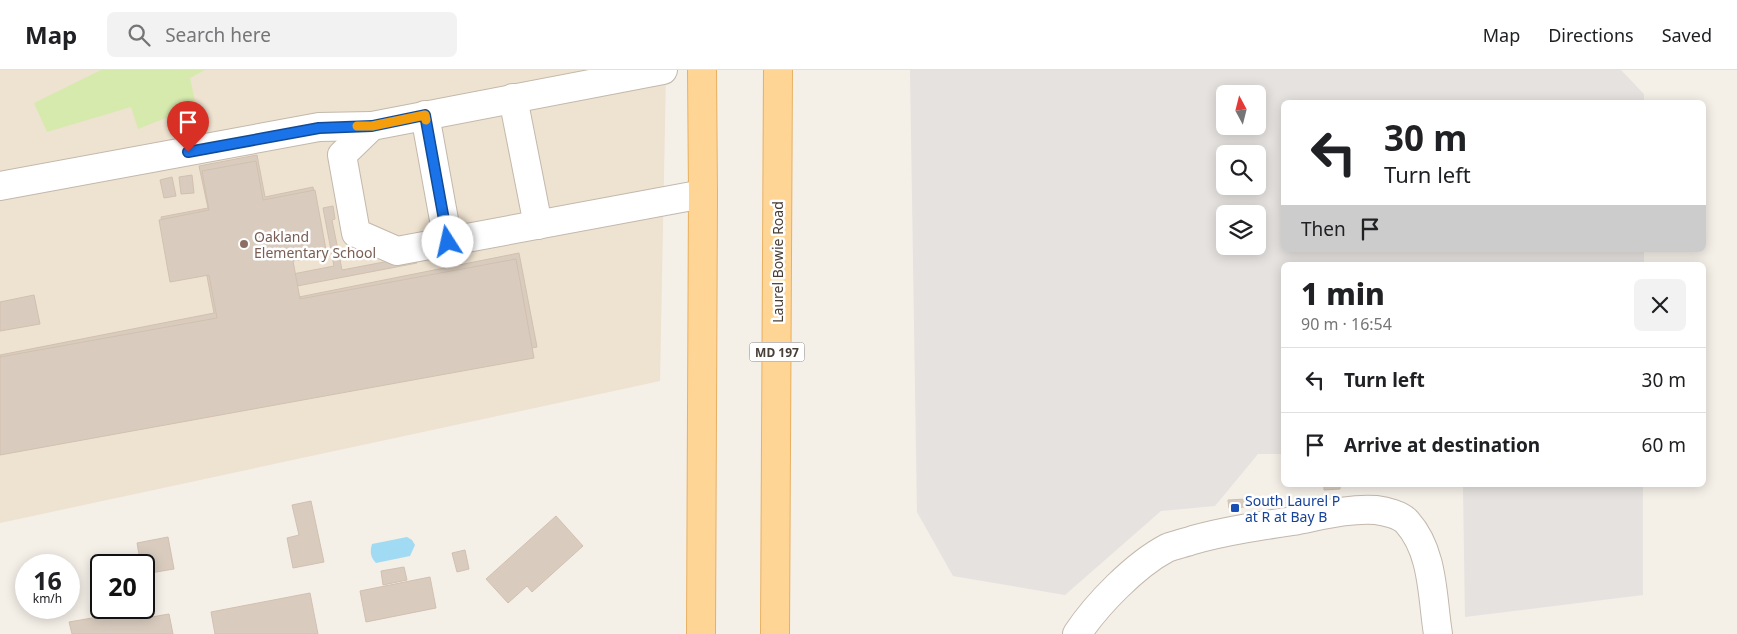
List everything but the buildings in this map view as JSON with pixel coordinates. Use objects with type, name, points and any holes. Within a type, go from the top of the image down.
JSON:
[{"type":"main road","points":[[701,634],[702,70]]},
{"type":"main road","name":"Laurel Bowie Road","points":[[775,634],[778,70]]},
{"type":"lane","points":[[0,186],[319,128],[372,126],[663,70]]},
{"type":"lane","points":[[513,98],[538,225]]},
{"type":"lane","points":[[425,115],[448,242]]},
{"type":"lane","points":[[372,126],[342,155],[356,233],[397,251],[703,194]]},
{"type":"lane","points":[[1077,634],[1087,619],[1130,575],[1148,560],[1169,547],[1215,534],[1336,513],[1377,510],[1396,515],[1407,521],[1424,549],[1430,573],[1438,634]]},
{"type":"shaded area","points":[[0,70],[666,70],[660,381],[0,523]]},
{"type":"shaded area","points":[[910,70],[1621,70],[1644,94],[1644,100],[1281,100],[1281,252],[1644,252],[1644,262],[1281,262],[1281,454],[1258,454],[1215,506],[1161,511],[1065,595],[953,576],[917,512]]},
{"type":"shaded area","points":[[1463,487],[1643,487],[1643,595],[1465,617]]},
{"type":"green space","points":[[101,70],[205,70],[190,78],[196,106],[138,129],[131,107],[47,132],[34,103]]},
{"type":"water","points":[[407,537],[415,545],[410,556],[376,563],[374,561],[371,554],[372,544]]},
{"type":"slow traffic","points":[[357,126],[372,126],[425,115],[426,120]]},
{"type":"place","name":"Oakland Elementary School","points":[[244,244]]},
{"type":"place","name":"South Laurel P at R at Bay B","points":[[1235,508]]},
{"type":"route","points":[[188,152],[319,128],[372,126],[425,115],[448,242]]}]
